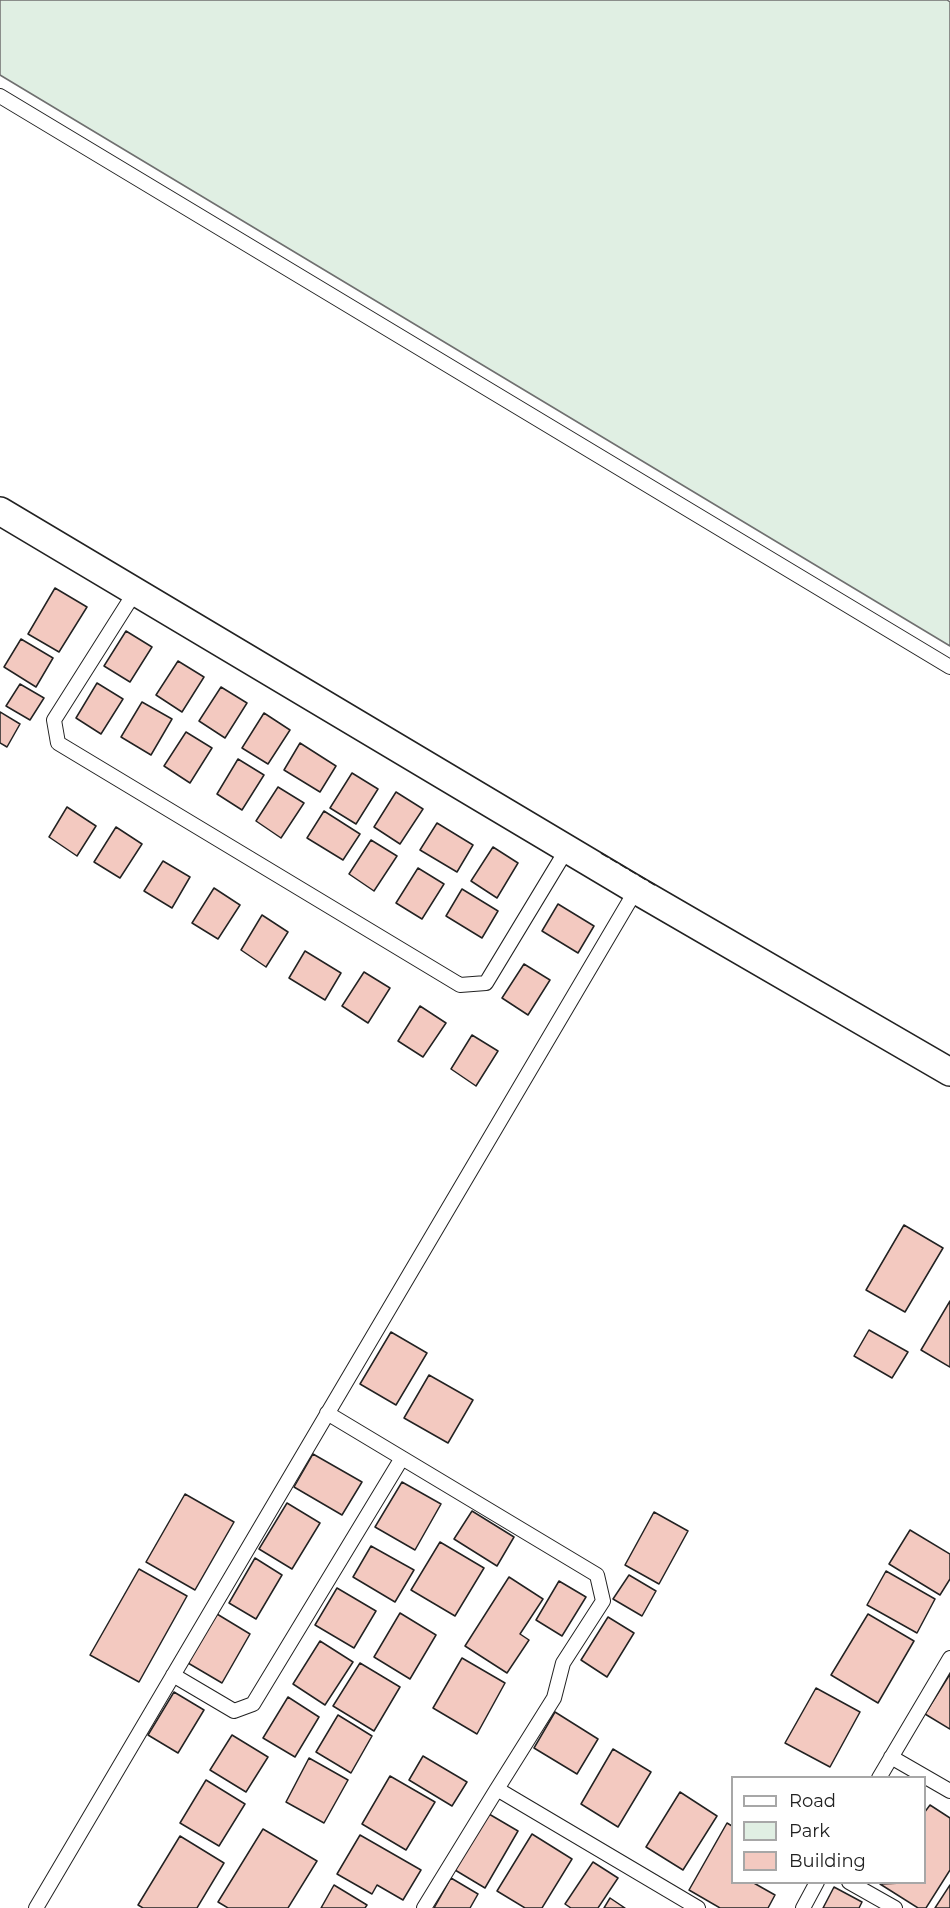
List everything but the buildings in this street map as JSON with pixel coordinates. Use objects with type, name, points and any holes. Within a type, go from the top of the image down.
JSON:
[{"type":"street","points":[[1,515],[135,591],[636,890],[950,1072]]},
{"type":"lane","points":[[0,96],[950,667]]},
{"type":"lane","points":[[135,591],[54,720],[58,743],[460,985],[486,983],[567,849]]},
{"type":"lane","points":[[36,1908],[636,890]]},
{"type":"lane","points":[[327,1413],[597,1575],[603,1601],[563,1663],[554,1698],[424,1908]]},
{"type":"lane","points":[[173,1675],[234,1711],[253,1704],[402,1458]]},
{"type":"lane","points":[[880,1776],[950,1658]]},
{"type":"lane","points":[[891,1757],[924,1776]]},
{"type":"lane","points":[[926,1777],[950,1791]]},
{"type":"lane","points":[[497,1789],[698,1908]]},
{"type":"lane","points":[[803,1908],[816,1884]]},
{"type":"lane","points":[[853,1884],[895,1908]]},
{"type":"green space","points":[[0,0],[947,0],[950,2],[950,646],[0,75]]},
{"type":"fence","points":[[601,853],[655,885]]}]
